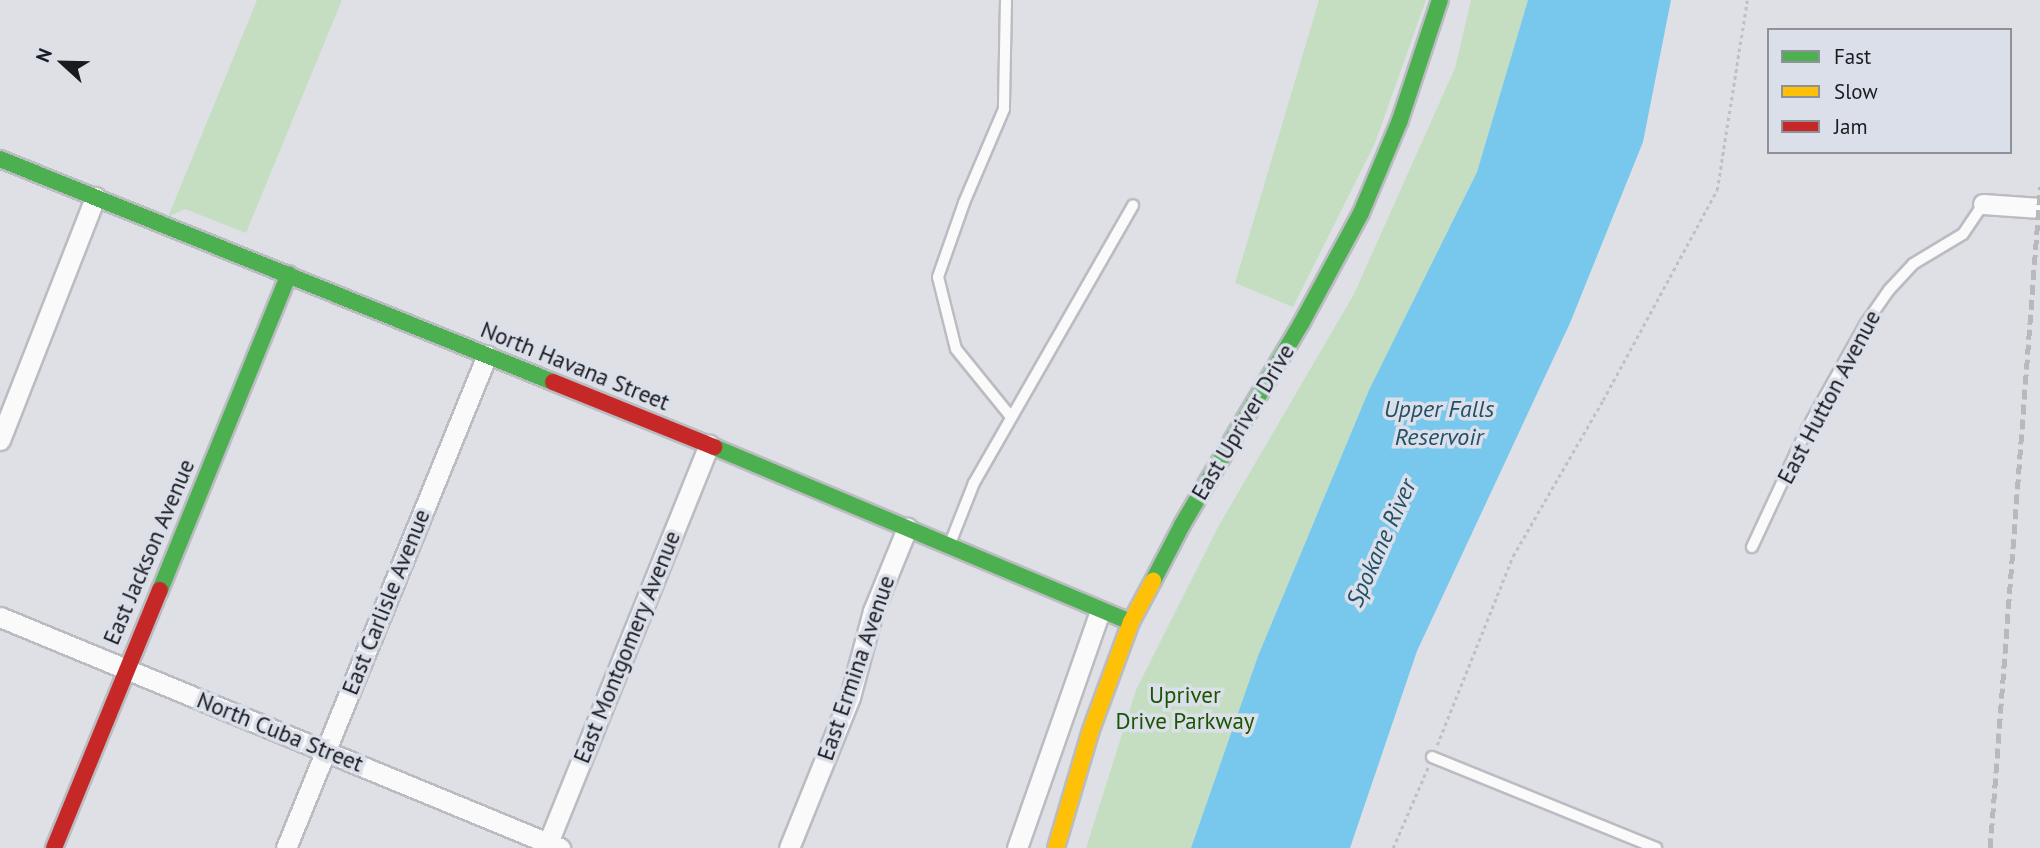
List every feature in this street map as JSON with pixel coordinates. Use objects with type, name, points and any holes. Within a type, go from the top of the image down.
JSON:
[{"type":"street","name":"East Upriver Drive","points":[[1056,848],[1091,730],[1130,622],[1182,525],[1301,324],[1361,213],[1400,120],[1440,0]]},
{"type":"street","name":"North Havana Street","points":[[0,159],[709,445],[1061,590],[1100,611],[1130,622]]},
{"type":"street","points":[[0,440],[95,197]]},
{"type":"street","points":[[1983,204],[2040,208]]},
{"type":"street","name":"East Jackson Avenue","points":[[54,848],[125,668],[289,274]]},
{"type":"street","name":"East Carlisle Avenue","points":[[286,848],[487,355]]},
{"type":"street","name":"East Montgomery Avenue","points":[[551,846],[709,445]]},
{"type":"street","name":"East Ermina Avenue","points":[[789,848],[850,697],[873,611],[908,528]]},
{"type":"street","points":[[1017,848],[1100,611]]},
{"type":"street","name":"North Cuba Street","points":[[0,617],[551,846]]},
{"type":"lane","points":[[1006,0],[1004,109],[938,277],[956,348],[1011,417]]},
{"type":"lane","name":"East Hutton Avenue","points":[[1752,547],[1807,429],[1866,323],[1889,290],[1913,264],[1963,234],[1983,204]]},
{"type":"lane","points":[[949,545],[974,483],[1133,205]]},
{"type":"lane","points":[[1432,757],[1656,848]]},
{"type":"path","points":[[1393,848],[1513,556],[1603,400],[1717,190],[1747,0]]},
{"type":"green space","points":[[257,0],[342,0],[246,233],[185,209],[168,217]]},
{"type":"green space","points":[[1319,0],[1426,0],[1375,143],[1293,307],[1235,283]]},
{"type":"green space","name":"Upriver Drive Parkway","points":[[1471,0],[1528,0],[1477,172],[1369,390],[1258,656],[1191,848],[1086,848],[1136,690],[1218,527],[1354,294],[1455,68]]},
{"type":"water","name":"Upper Falls Reservoir","points":[[1528,0],[1671,0],[1643,142],[1570,323],[1417,651],[1350,848],[1191,848],[1258,656],[1369,390],[1477,172]]},
{"type":"railway","points":[[1990,848],[2040,187]]},
{"type":"traffic: fast","points":[[1153,581],[1182,525],[1301,324],[1361,213],[1400,120],[1440,0]]},
{"type":"traffic: fast","points":[[0,159],[553,382]]},
{"type":"traffic: fast","points":[[160,590],[289,274]]},
{"type":"traffic: fast","points":[[714,447],[1131,622]]},
{"type":"traffic: slow","points":[[1056,848],[1091,730],[1131,622],[1153,581]]},
{"type":"traffic: jam","points":[[553,382],[714,447]]},
{"type":"traffic: jam","points":[[54,848],[160,590]]},
{"type":"water label","name":"Spokane River","points":[[1381,543]]}]
